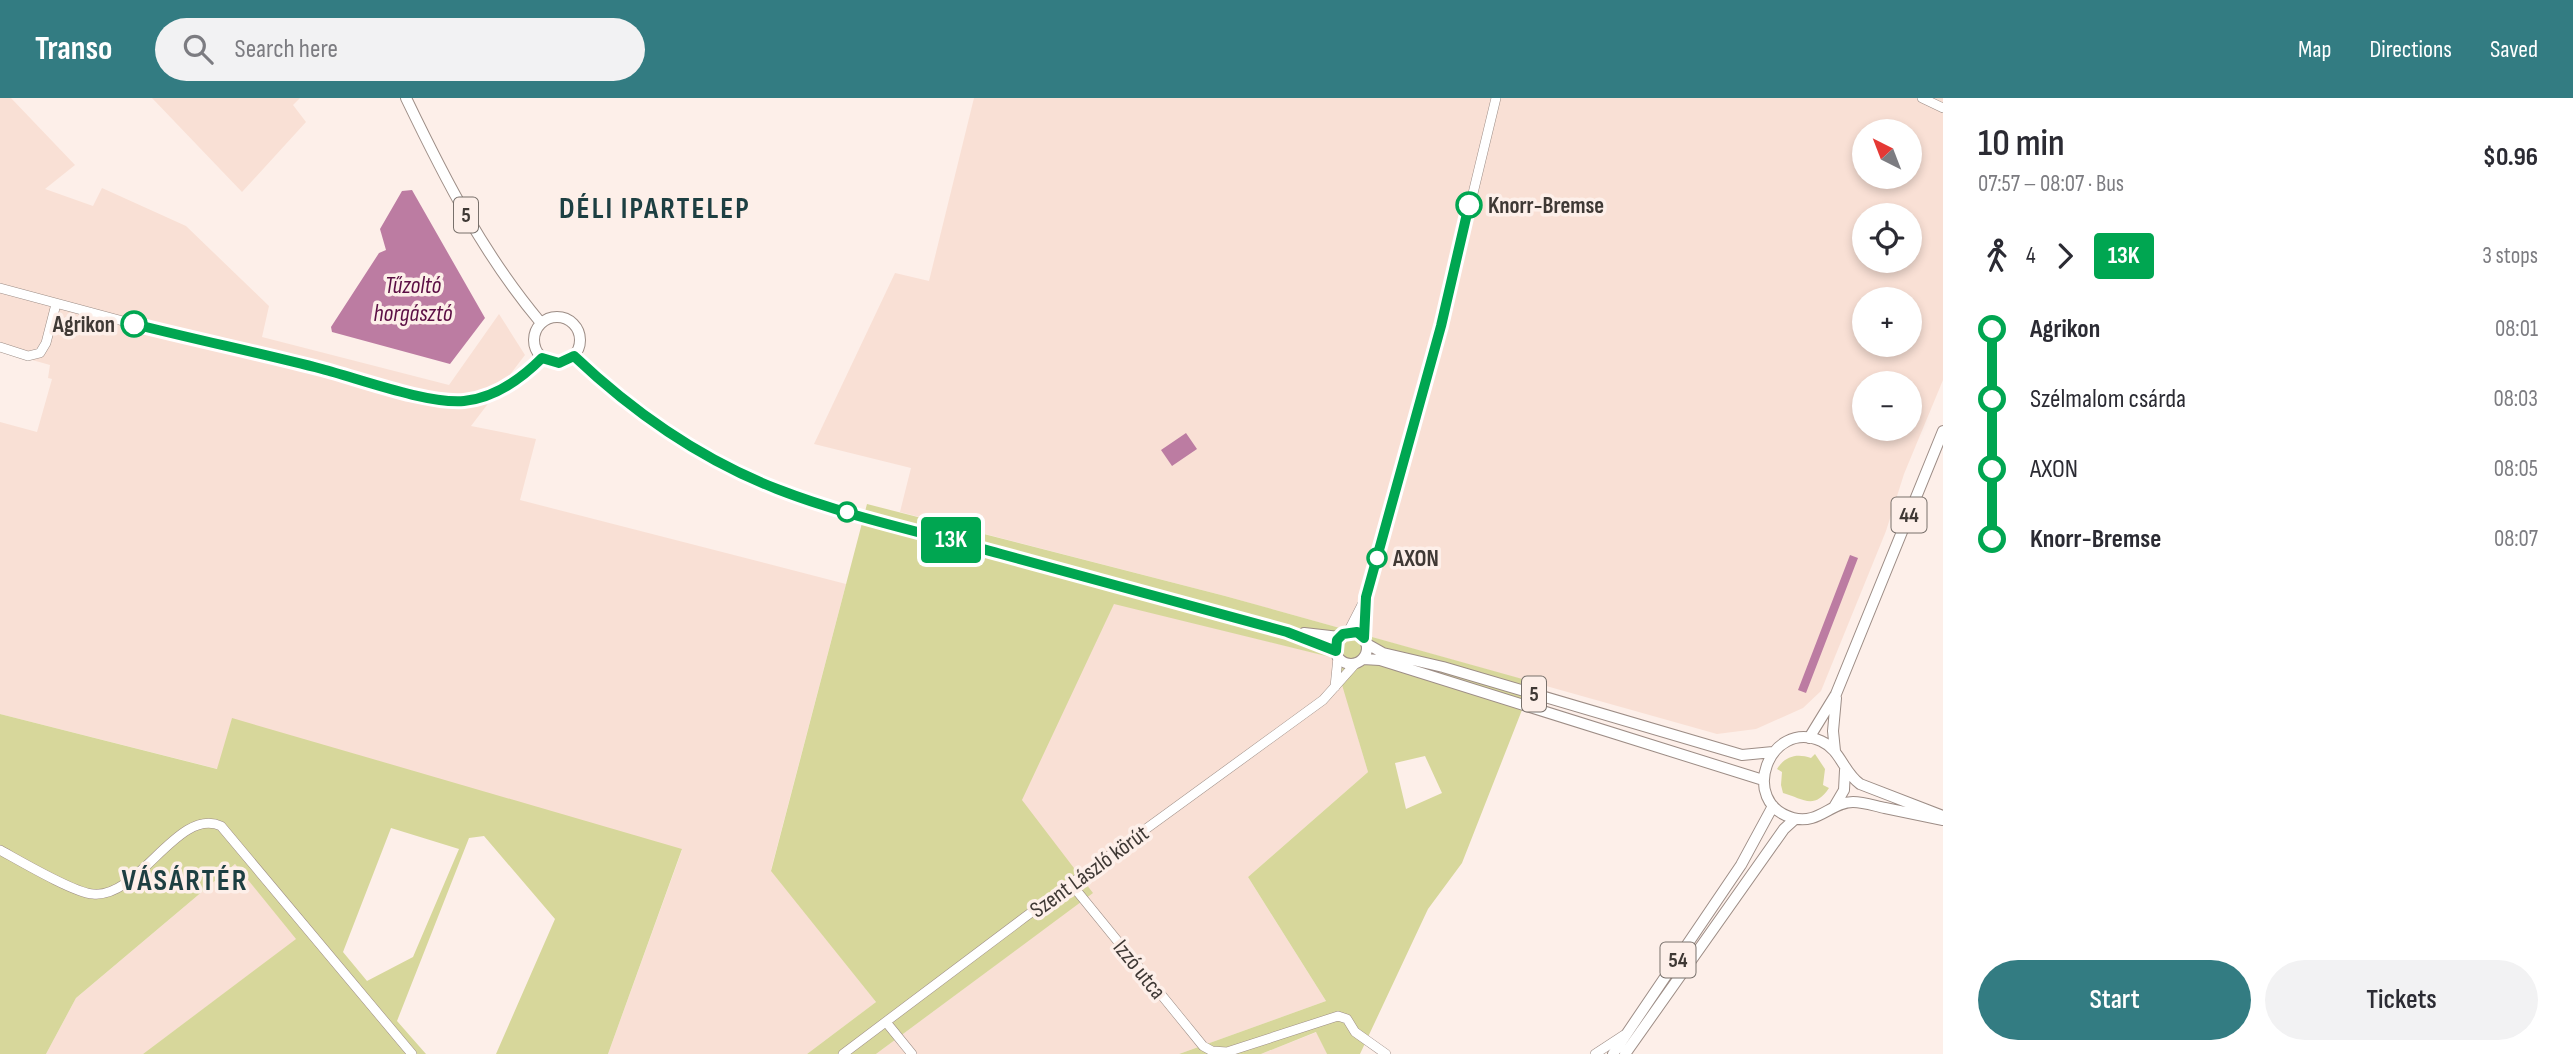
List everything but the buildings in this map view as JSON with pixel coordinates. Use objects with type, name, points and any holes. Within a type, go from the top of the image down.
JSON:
[{"type":"main road","name":"5","points":[[406,98],[449,186],[491,258],[541,323]]},
{"type":"main road","points":[[559,317],[566,318],[576,326],[580,338],[574,356],[559,363],[542,358],[538,354],[534,334],[541,323],[559,317]]},
{"type":"main road","name":"5","points":[[574,356],[658,426],[712,458],[775,488],[822,505],[1287,632],[1337,654],[1346,663],[1380,660],[1763,780]]},
{"type":"main road","name":"44","points":[[1809,738],[1836,694],[1943,431]]},
{"type":"main road","name":"5","points":[[1287,632],[1357,632],[1383,653],[1443,667],[1742,755],[1773,752],[1792,740],[1809,738]]},
{"type":"main road","points":[[1337,654],[1336,644],[1344,634]]},
{"type":"main road","points":[[1359,661],[1367,652],[1366,641]]},
{"type":"main road","name":"44","points":[[1835,751],[1833,731],[1836,694]]},
{"type":"main road","points":[[1809,738],[1820,741],[1835,751],[1850,777],[1860,784],[1943,818]]},
{"type":"main road","points":[[1773,752],[1765,768],[1765,791],[1773,806],[1795,819],[1811,819],[1847,802],[1860,802],[1943,818]]},
{"type":"main road","points":[[1832,809],[1844,790],[1844,768]]},
{"type":"main road","name":"54","points":[[1613,1054],[1741,865],[1773,806]]},
{"type":"main road","name":"54","points":[[1625,1054],[1784,829],[1795,819]]},
{"type":"street","points":[[1344,634],[1366,597],[1441,326],[1496,98]]},
{"type":"street","points":[[1922,98],[1943,108]]},
{"type":"street","points":[[0,288],[428,398],[465,401],[494,393],[517,380],[542,358]]},
{"type":"street","points":[[0,347],[28,356],[40,353],[46,343],[56,304]]},
{"type":"street","points":[[1366,597],[1366,641]]},
{"type":"street","points":[[1335,689],[1337,654]]},
{"type":"street","name":"Szent László körút","points":[[843,1054],[1323,701],[1359,661]]},
{"type":"street","points":[[0,850],[94,895],[119,887],[193,827],[208,822],[221,826],[412,1054]]},
{"type":"street","name":"Izzó utca","points":[[1072,884],[1203,1046],[1212,1051],[1227,1052],[1338,1016],[1348,1019],[1355,1032],[1386,1054]]},
{"type":"street","points":[[886,1022],[912,1054]]},
{"type":"street","points":[[1595,1054],[1629,1032]]},
{"type":"shaded area","points":[[0,98],[11,98],[75,165],[45,189],[93,206],[102,188],[186,226],[269,306],[262,337],[449,385],[499,314],[525,355],[471,426],[536,439],[520,500],[846,584],[771,870],[876,1002],[807,1054],[608,1054],[682,850],[232,719],[218,769],[0,714],[0,422],[37,432],[52,379],[48,378],[50,365],[0,351]]},
{"type":"shaded area","points":[[152,98],[300,98],[293,105],[306,122],[242,192]]},
{"type":"shaded area","points":[[974,98],[1943,98],[1943,380],[1922,431],[1922,371],[1852,371],[1852,441],[1918,441],[1886,531],[1821,691],[1803,708],[1756,729],[1717,734],[1225,596],[900,512],[911,468],[814,444],[895,273],[929,281]]},
{"type":"shaded area","points":[[1114,603],[1335,658],[1368,772],[1248,877],[1326,1001],[1179,1054],[876,1054],[1092,893],[1021,800]]},
{"type":"shaded area","points":[[235,864],[297,939],[143,1054],[46,1054],[76,998]]},
{"type":"shaded area","points":[[1317,1032],[1327,1054],[1261,1054]]},
{"type":"green space","points":[[867,504],[1225,596],[1533,682],[1462,863],[1428,909],[1360,1054],[1327,1054],[1316,1032],[1261,1054],[1179,1054],[1326,1001],[1248,877],[1368,772],[1334,658],[1114,604],[1022,800],[1093,893],[876,1054],[807,1054],[876,1002],[771,871]],"holes":[[[1425,756],[1442,793],[1406,809],[1395,763]]]},
{"type":"green space","points":[[0,714],[217,769],[232,718],[682,849],[608,1054],[496,1054],[555,919],[484,836],[469,838],[397,1021],[426,1054],[143,1054],[296,939],[235,864],[76,998],[46,1054],[0,1054]],"holes":[[[391,828],[459,849],[413,957],[367,981],[343,952]]]},
{"type":"green space","points":[[1815,754],[1825,769],[1823,785],[1829,788],[1813,801],[1783,793],[1782,772],[1777,769],[1780,765],[1792,757],[1811,758]]},
{"type":"water","name":"Tűzoltó horgásztó","points":[[412,190],[485,318],[450,364],[332,332],[331,327],[379,253],[386,250],[380,229],[402,191]]},
{"type":"water","points":[[1186,433],[1197,449],[1172,466],[1161,450]]},
{"type":"water","points":[[1850,555],[1858,558],[1806,693],[1798,690]]},
{"type":"bus line","name":"13K","points":[[134,324],[428,398],[456,401],[494,393],[517,380],[542,358],[559,363],[574,356],[658,426],[712,458],[775,488],[822,505],[1287,632],[1336,651],[1337,640],[1343,634],[1357,632],[1364,638],[1366,597],[1441,326],[1469,205]]},
{"type":"place","name":"Knorr-Bremse","points":[[1469,205]]},
{"type":"place","name":"Agrikon","points":[[134,324]]},
{"type":"place","name":"AXON","points":[[1377,558]]},
{"type":"district","name":"DÉLI IPARTELEP","points":[[655,208]]},
{"type":"district","name":"VÁSÁRTÉR","points":[[185,880]]}]
